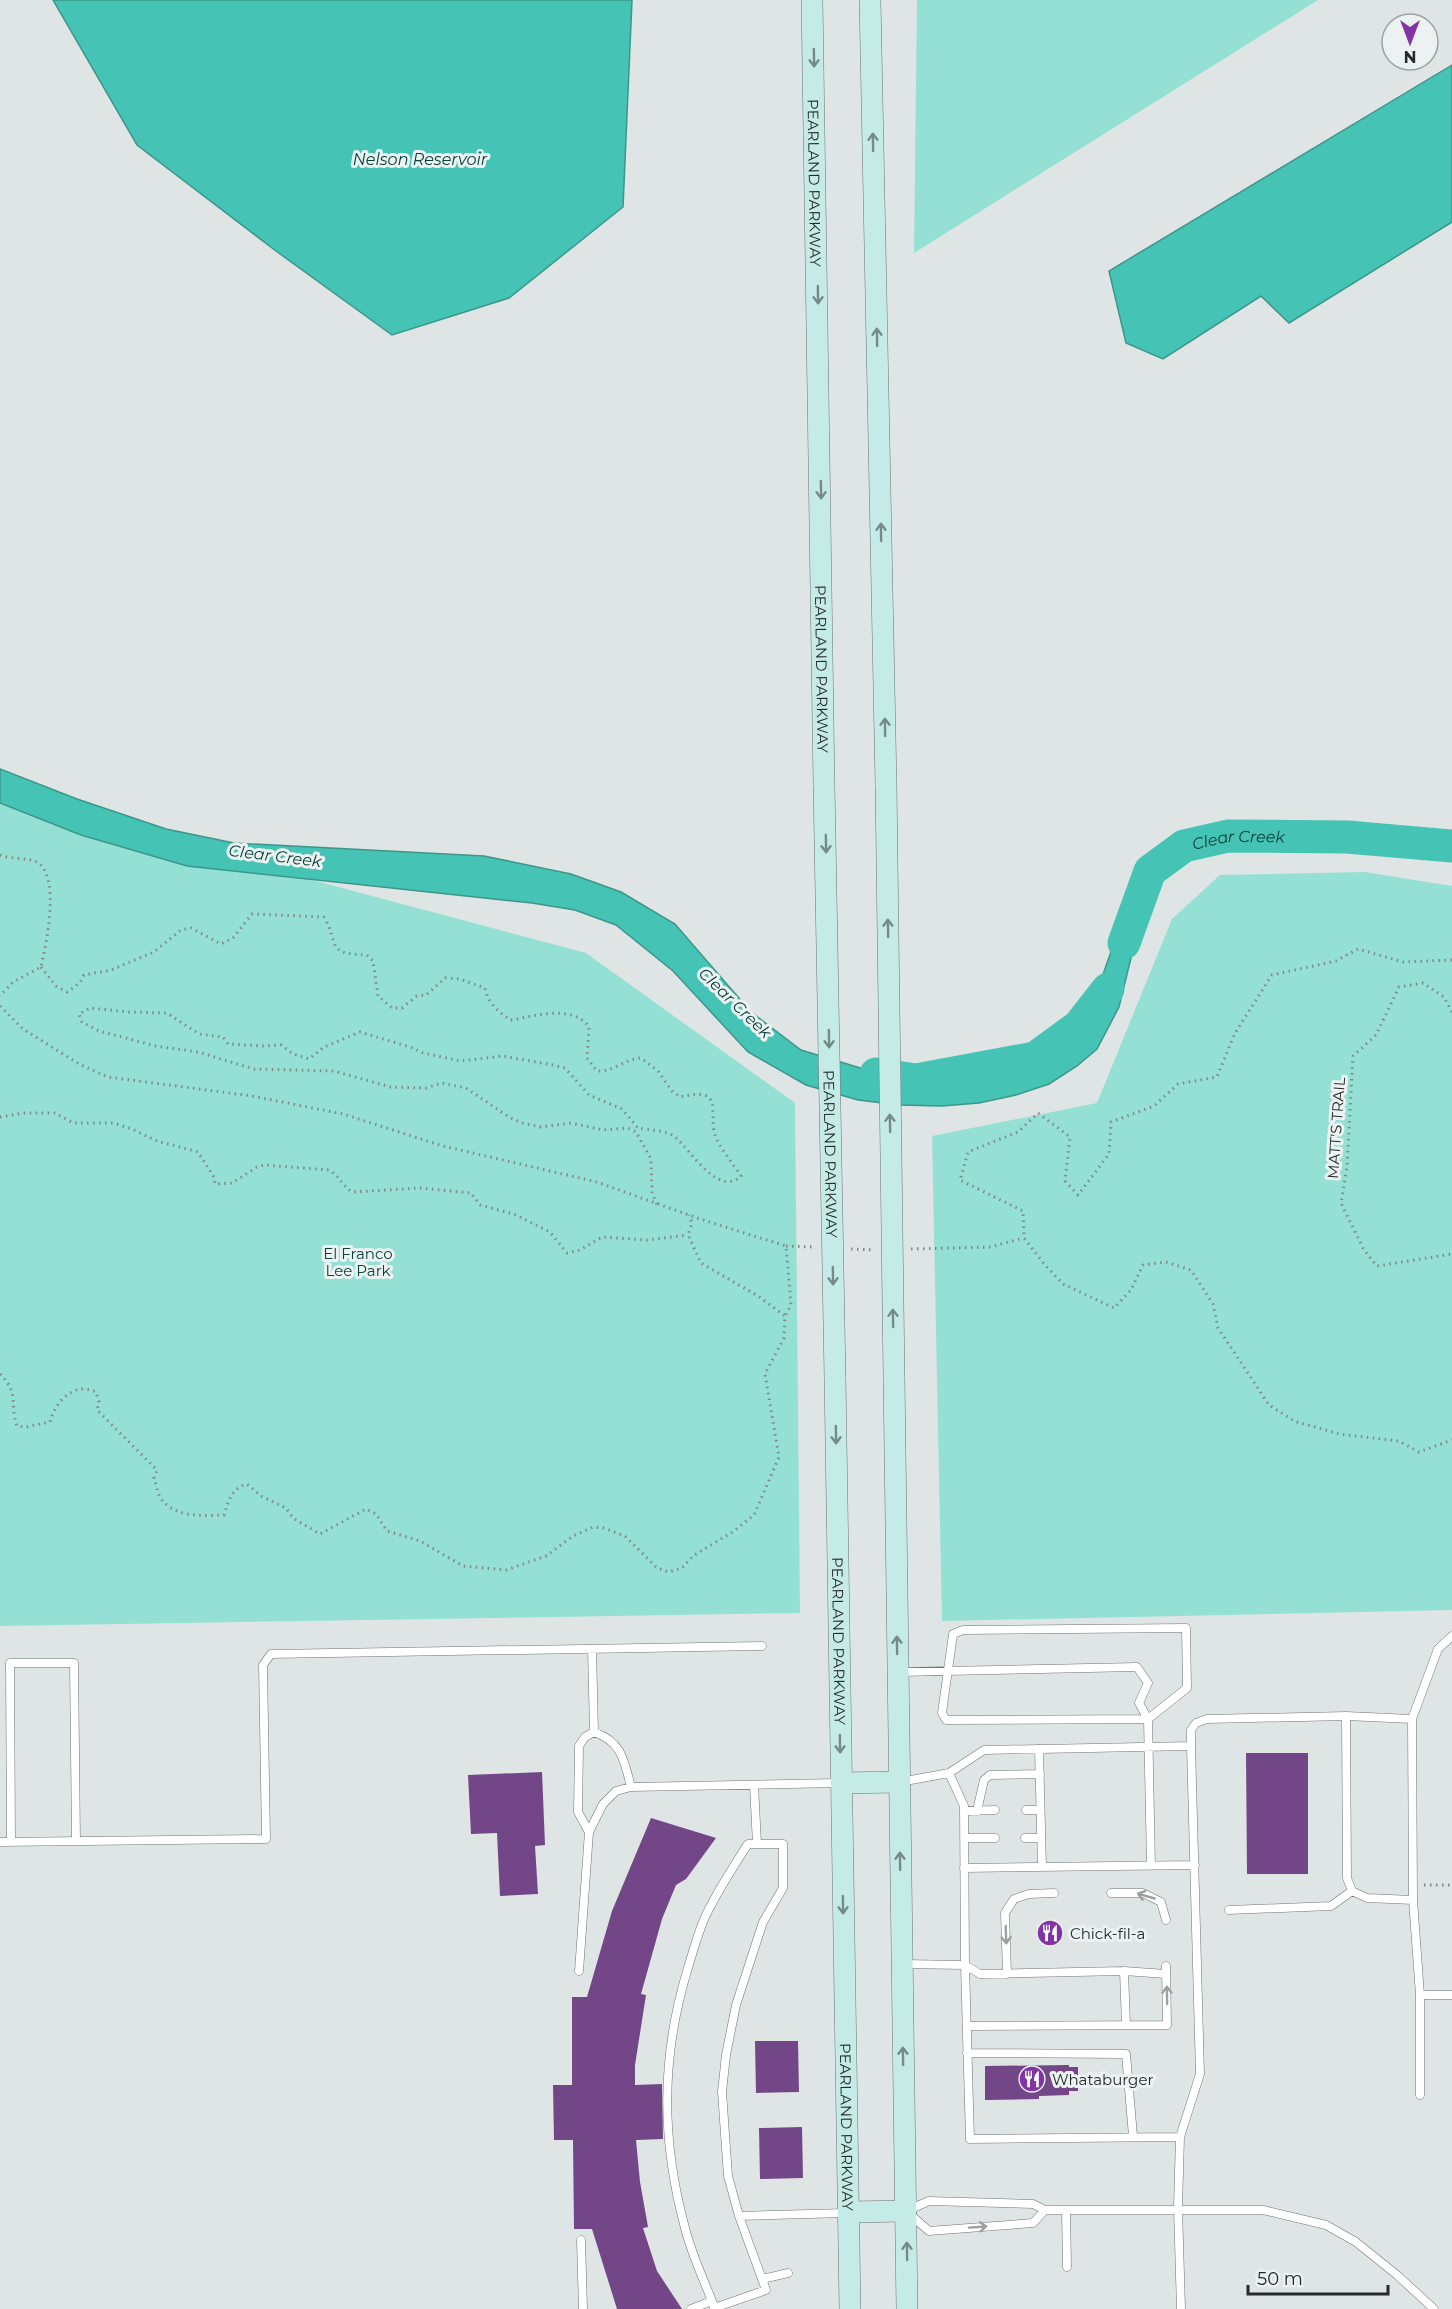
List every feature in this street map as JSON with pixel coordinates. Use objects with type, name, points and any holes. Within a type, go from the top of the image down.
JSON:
[{"type":"main road","name":"PEARLAND PARKWAY","points":[[812,0],[850,2309]]},
{"type":"main road","points":[[870,0],[886,785],[907,2309]]},
{"type":"main road","points":[[841,1783],[898,1782]]},
{"type":"main road","points":[[849,2212],[906,2211]]},
{"type":"lane","points":[[1186,1628],[1187,1688],[1148,1719],[946,1720],[942,1713],[953,1634],[963,1630],[1186,1628]]},
{"type":"lane","points":[[1420,2095],[1420,1995],[1413,1900],[1412,1719],[1438,1649],[1452,1636]]},
{"type":"lane","points":[[0,1842],[266,1839],[263,1665],[271,1654],[762,1646]]},
{"type":"lane","points":[[592,1649],[594,1732]]},
{"type":"lane","points":[[11,1842],[10,1663],[74,1663],[76,1841]]},
{"type":"lane","points":[[897,1672],[1137,1667],[1148,1683],[1139,1703],[1148,1719],[1151,1866]]},
{"type":"lane","points":[[1181,2309],[1178,2208],[1180,2137],[1200,2074],[1191,1730],[1196,1723],[1207,1719],[1346,1716],[1412,1719]]},
{"type":"lane","points":[[1346,1716],[1347,1878],[1352,1891],[1367,1898],[1413,1900]]},
{"type":"lane","points":[[589,1832],[578,1812],[579,1746],[585,1737],[594,1732],[605,1736],[616,1745],[624,1761],[631,1787]]},
{"type":"lane","points":[[898,1782],[949,1773],[984,1750],[1191,1746]]},
{"type":"lane","points":[[1039,1749],[1042,1867]]},
{"type":"lane","points":[[949,1773],[964,1806],[965,1965],[970,2139],[1180,2137]]},
{"type":"lane","points":[[976,1810],[984,1780],[990,1775],[1040,1774]]},
{"type":"lane","points":[[579,1971],[589,1832],[603,1804],[616,1791],[631,1787],[841,1783]]},
{"type":"lane","points":[[754,1785],[757,1844]]},
{"type":"lane","points":[[964,1810],[995,1810]]},
{"type":"lane","points":[[1026,1810],[1040,1810]]},
{"type":"lane","points":[[964,1838],[995,1838]]},
{"type":"lane","points":[[1025,1838],[1041,1838]]},
{"type":"lane","points":[[691,2309],[714,2306],[766,2290],[739,2216],[728,2176],[723,2138],[722,2092],[735,2005],[763,1923],[783,1888],[783,1844],[748,1844],[724,1881],[706,1916],[682,1987],[668,2064],[666,2099],[670,2159],[685,2228],[714,2306]]},
{"type":"lane","points":[[964,1868],[1195,1865]]},
{"type":"lane","points":[[1229,1910],[1331,1906],[1352,1891]]},
{"type":"lane","points":[[1007,1974],[1005,1913],[1014,1899],[1029,1894],[1054,1893]]},
{"type":"lane","points":[[1111,1893],[1143,1893],[1161,1902],[1166,1920]]},
{"type":"lane","points":[[902,1964],[965,1965],[980,1974],[1166,1970],[1167,2025],[967,2026]]},
{"type":"lane","points":[[1124,1971],[1126,2025]]},
{"type":"lane","points":[[1420,1995],[1452,1995]]},
{"type":"lane","points":[[967,2053],[1126,2054],[1133,2136]]},
{"type":"lane","points":[[1045,2210],[1033,2223],[929,2231],[906,2211],[929,2201],[1033,2204],[1045,2210],[1178,2208],[1263,2210],[1326,2225],[1356,2242],[1397,2274],[1434,2309]]},
{"type":"lane","points":[[1066,2210],[1067,2267]]},
{"type":"lane","points":[[739,2216],[849,2212]]},
{"type":"lane","points":[[581,2240],[583,2309]]},
{"type":"lane","points":[[762,2279],[788,2273]]},
{"type":"path","points":[[0,855],[36,861],[46,875],[50,912],[42,967],[56,986],[67,992],[80,983],[84,975],[111,970],[154,952],[181,930],[191,928],[221,944],[233,938],[252,914],[324,917],[331,927],[331,939],[337,948],[348,955],[367,955],[373,962],[378,996],[392,1008],[402,1008],[417,996],[426,995],[445,978],[460,979],[485,988],[487,997],[501,1014],[511,1020],[548,1014],[580,1018],[589,1028],[587,1058],[597,1071],[606,1072],[631,1059],[641,1058],[658,1071],[672,1091],[680,1097],[696,1093],[709,1099],[714,1106],[715,1135],[741,1176],[732,1181],[721,1181],[699,1164],[674,1135],[638,1128],[622,1109],[589,1095],[565,1068],[553,1065],[503,1056],[461,1061],[423,1053],[360,1032],[324,1047],[309,1059],[292,1054],[281,1045],[228,1044],[223,1037],[199,1034],[167,1013],[90,1008],[79,1014],[82,1022],[99,1031],[156,1046],[198,1052],[255,1069],[334,1071],[390,1087],[426,1088],[442,1083],[466,1088],[522,1124],[541,1126],[571,1123],[603,1130],[628,1128],[636,1132],[651,1159],[652,1192],[657,1205]]},
{"type":"path","points":[[1452,960],[1403,962],[1358,950],[1336,961],[1272,975],[1235,1033],[1216,1077],[1178,1084],[1154,1106],[1111,1122],[1109,1154],[1078,1195],[1065,1180],[1070,1137],[1038,1113],[1018,1132],[968,1152],[960,1180],[1023,1211],[1024,1238],[1045,1265],[1063,1284],[1114,1308],[1131,1290],[1143,1265],[1166,1262],[1191,1270],[1213,1304],[1218,1328],[1269,1405],[1294,1421],[1339,1434],[1399,1441],[1419,1452],[1452,1440]]},
{"type":"path","points":[[0,996],[13,982],[42,967]]},
{"type":"path","name":"MATT'S TRAIL","points":[[1452,1012],[1444,997],[1423,983],[1399,987],[1376,1035],[1353,1056],[1347,1167],[1341,1203],[1364,1250],[1377,1266],[1452,1254]]},
{"type":"path","points":[[0,1006],[23,1029],[79,1064],[108,1077],[252,1096],[343,1114],[443,1146],[597,1182],[657,1205],[786,1246],[790,1305],[785,1316],[784,1338],[765,1374],[779,1457],[754,1515],[734,1531],[693,1556],[682,1568],[668,1572],[656,1567],[625,1536],[603,1528],[593,1527],[573,1536],[546,1556],[506,1570],[463,1566],[420,1542],[387,1531],[376,1514],[366,1509],[320,1534],[293,1518],[286,1508],[261,1496],[247,1484],[237,1488],[230,1497],[224,1515],[200,1516],[179,1511],[168,1506],[160,1496],[154,1478],[157,1470],[97,1410],[99,1402],[96,1392],[88,1388],[70,1392],[63,1397],[52,1414],[50,1422],[17,1426],[13,1414],[14,1392],[0,1374]]},
{"type":"path","points":[[0,1117],[24,1113],[55,1113],[73,1123],[113,1123],[123,1126],[157,1141],[198,1152],[214,1177],[215,1184],[232,1183],[257,1167],[265,1165],[329,1170],[335,1173],[342,1186],[352,1192],[420,1188],[471,1193],[480,1205],[514,1214],[550,1232],[567,1253],[580,1250],[602,1237],[646,1240],[687,1235]]},
{"type":"path","points":[[689,1215],[692,1223],[687,1235],[701,1263],[758,1296],[785,1316]]},
{"type":"path","points":[[1413,1885],[1452,1885]]},
{"type":"green space","points":[[917,0],[1318,0],[914,253]]},
{"type":"green space","name":"El Franco Lee Park","points":[[0,780],[173,843],[586,953],[795,1103],[800,1613],[0,1626]]},
{"type":"green space","points":[[1365,872],[1452,886],[1452,1610],[942,1621],[932,1136],[1097,1103],[1172,919],[1220,875]]},
{"type":"water","name":"Nelson Reservoir","points":[[53,0],[632,0],[623,207],[509,298],[392,335],[276,251],[137,145]]},
{"type":"water","points":[[1452,65],[1452,222],[1289,323],[1261,296],[1163,359],[1126,343],[1109,271]]},
{"type":"water","points":[[0,769],[77,799],[166,829],[234,843],[484,856],[571,874],[621,892],[675,924],[751,1012],[801,1050],[867,1070],[932,1081],[969,1082],[1013,1073],[1042,1064],[1072,1041],[1095,997],[1118,932],[1135,894],[1144,905],[1119,1007],[1097,1049],[1077,1066],[1049,1084],[1016,1095],[979,1103],[942,1106],[900,1105],[858,1100],[806,1085],[748,1052],[673,971],[616,925],[575,910],[532,903],[187,866],[81,835],[0,803]]},
{"type":"building","points":[[1246,1753],[1308,1753],[1308,1874],[1247,1874]]},
{"type":"building","points":[[542,1772],[545,1845],[535,1846],[538,1894],[500,1896],[497,1833],[471,1834],[468,1775]]},
{"type":"building","points":[[651,1818],[716,1838],[686,1879],[676,1885],[662,1919],[641,1994],[646,1995],[635,2065],[635,2085],[662,2084],[663,2139],[636,2140],[648,2227],[643,2228],[657,2271],[682,2309],[617,2309],[592,2229],[574,2229],[573,2140],[554,2140],[553,2085],[572,2085],[572,1997],[587,1997],[612,1911]]},
{"type":"building","points":[[755,2041],[798,2041],[799,2092],[756,2093]]},
{"type":"building","name":"Whataburger","points":[[1069,2065],[1069,2067],[1078,2067],[1078,2091],[1069,2091],[1069,2095],[1039,2096],[1039,2099],[985,2100],[985,2066]]},
{"type":"building","points":[[802,2127],[803,2178],[760,2179],[759,2128]]},
{"type":"waterway","name":"Clear Creek","points":[[1124,943],[1150,871],[1184,846],[1228,836],[1347,837],[1452,846]]},
{"type":"waterway","name":"Clear Creek","points":[[876,1074],[916,1080],[1035,1058],[1079,1026],[1108,989]]},
{"type":"place","name":"Chick-fil-a","points":[[1050,1933]]},
{"type":"place","name":"Whataburger","points":[[1032,2079]]}]
